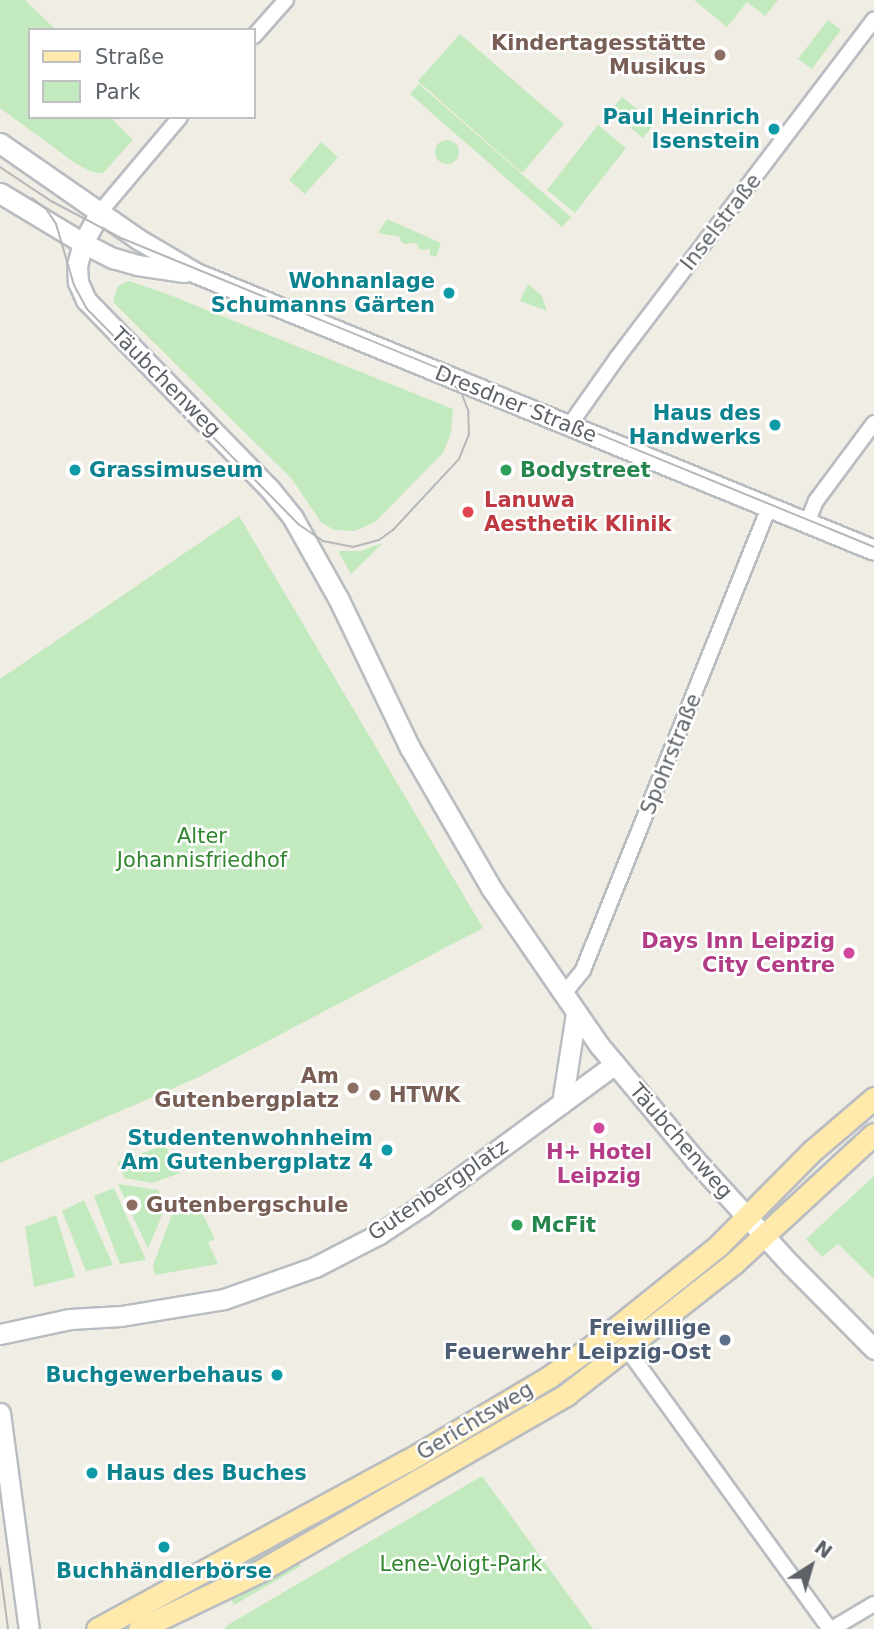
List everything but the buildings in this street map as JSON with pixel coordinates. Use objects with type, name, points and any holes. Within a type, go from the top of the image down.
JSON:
[{"type":"main road","name":"Gerichtsweg","points":[[97,1629],[407,1461],[549,1377],[606,1336],[719,1245],[812,1151],[874,1098]]},
{"type":"main road","name":"Gerichtsweg","points":[[139,1629],[167,1623],[567,1394],[627,1349],[765,1236],[874,1134]]},
{"type":"street","points":[[256,34],[286,0]]},
{"type":"street","name":"Inselstraße","points":[[569,426],[617,358],[874,20]]},
{"type":"street","points":[[96,218],[178,119]]},
{"type":"street","name":"Dresdner Straße","points":[[0,143],[96,218],[196,273],[874,551]]},
{"type":"street","name":"Dresdner Straße","points":[[0,193],[83,243],[129,263],[196,273]]},
{"type":"street","name":"Täubchenweg","points":[[96,218],[83,243],[77,276],[86,300],[269,488],[293,518],[339,600],[410,748],[491,888],[576,1014],[615,1064],[747,1217],[874,1349]]},
{"type":"street","points":[[807,523],[816,501],[874,423]]},
{"type":"street","name":"Spohrstraße","points":[[563,995],[583,970],[769,507]]},
{"type":"street","points":[[562,1103],[576,1014]]},
{"type":"street","name":"Gutenbergplatz","points":[[0,1334],[70,1319],[121,1315],[223,1299],[315,1267],[401,1220],[615,1064]]},
{"type":"street","points":[[627,1349],[831,1629],[874,1604]]},
{"type":"street","points":[[0,1413],[29,1629]]},
{"type":"green space","points":[[0,0],[25,0],[54,28],[28,28],[28,119],[112,119],[133,140],[103,173],[92,172],[75,163],[0,108]]},
{"type":"green space","points":[[694,0],[778,0],[765,16],[747,2],[727,27]]},
{"type":"green space","points":[[828,20],[841,30],[812,69],[798,59]]},
{"type":"green space","points":[[460,34],[564,124],[522,173],[418,81]]},
{"type":"green space","points":[[419,84],[571,217],[562,227],[410,94]]},
{"type":"green space","points":[[622,97],[655,123],[643,138],[610,112]]},
{"type":"green space","points":[[598,125],[626,148],[575,213],[547,190]]},
{"type":"green space","points":[[447,140],[458,147],[459,152],[452,163],[447,164],[436,157],[435,152],[442,141]]},
{"type":"green space","points":[[321,142],[338,157],[305,194],[289,180]]},
{"type":"green space","points":[[387,219],[441,243],[436,257],[430,255],[430,249],[420,250],[416,243],[406,244],[401,242],[400,237],[378,233]]},
{"type":"green space","points":[[129,281],[453,409],[451,433],[443,453],[375,522],[355,531],[334,530],[321,522],[291,478],[113,302],[118,286]]},
{"type":"green space","points":[[528,284],[542,296],[547,311],[520,301]]},
{"type":"green space","name":"Alter Johannisfriedhof","points":[[239,516],[483,928],[199,1077],[0,1163],[0,679]]},
{"type":"green space","points":[[383,543],[351,574],[338,551],[360,551]]},
{"type":"green space","points":[[165,1145],[180,1173],[152,1183],[125,1178],[117,1162]]},
{"type":"green space","points":[[874,1176],[874,1279],[838,1244],[822,1257],[806,1239]]},
{"type":"green space","points":[[118,1184],[158,1190],[166,1205],[148,1249]]},
{"type":"green space","points":[[114,1188],[146,1260],[120,1264],[94,1196]]},
{"type":"green space","points":[[84,1200],[113,1265],[86,1271],[62,1211]]},
{"type":"green space","points":[[197,1203],[215,1239],[208,1242],[218,1264],[155,1275],[153,1266],[172,1214]]},
{"type":"green space","points":[[56,1215],[75,1277],[34,1287],[25,1227]]},
{"type":"green space","points":[[647,1314],[652,1319],[561,1387],[417,1470],[414,1465]]},
{"type":"green space","points":[[404,1470],[407,1475],[257,1562],[203,1586],[201,1584]]},
{"type":"green space","name":"Lene-Voigt-Park","points":[[482,1476],[593,1629],[225,1629],[226,1626]]},
{"type":"green space","points":[[297,1561],[301,1566],[234,1605],[229,1595]]},
{"type":"tram line","points":[[0,167],[51,201],[121,238],[874,547]]},
{"type":"tram line","points":[[32,198],[46,209],[56,224],[74,285],[87,309],[298,524],[323,541],[353,547],[379,540],[393,530],[459,459],[469,434],[468,410],[461,392],[442,374]]},
{"type":"tram line","points":[[0,1568],[8,1629]]},
{"type":"place","name":"Kindertagesstätte Musikus","points":[[720,55]]},
{"type":"place","name":"Paul Heinrich Isenstein","points":[[774,129]]},
{"type":"place","name":"Wohnanlage Schumanns Gärten","points":[[449,293]]},
{"type":"place","name":"Haus des Handwerks","points":[[775,425]]},
{"type":"place","name":"Grassimuseum","points":[[75,470]]},
{"type":"place","name":"Bodystreet","points":[[506,470]]},
{"type":"place","name":"Lanuwa Aesthetik Klinik","points":[[468,512]]},
{"type":"place","name":"Days Inn Leipzig City Centre","points":[[849,953]]},
{"type":"place","name":"Am Gutenbergplatz","points":[[353,1088]]},
{"type":"place","name":"HTWK","points":[[375,1095]]},
{"type":"place","name":"H+ Hotel Leipzig","points":[[599,1128]]},
{"type":"place","name":"Studentenwohnheim Am Gutenbergplatz 4","points":[[387,1150]]},
{"type":"place","name":"Gutenbergschule","points":[[132,1205]]},
{"type":"place","name":"McFit","points":[[517,1225]]},
{"type":"place","name":"Freiwillige Feuerwehr Leipzig-Ost","points":[[725,1340]]},
{"type":"place","name":"Buchgewerbehaus","points":[[277,1375]]},
{"type":"place","name":"Haus des Buches","points":[[92,1473]]},
{"type":"place","name":"Buchhändlerbörse","points":[[164,1547]]}]
